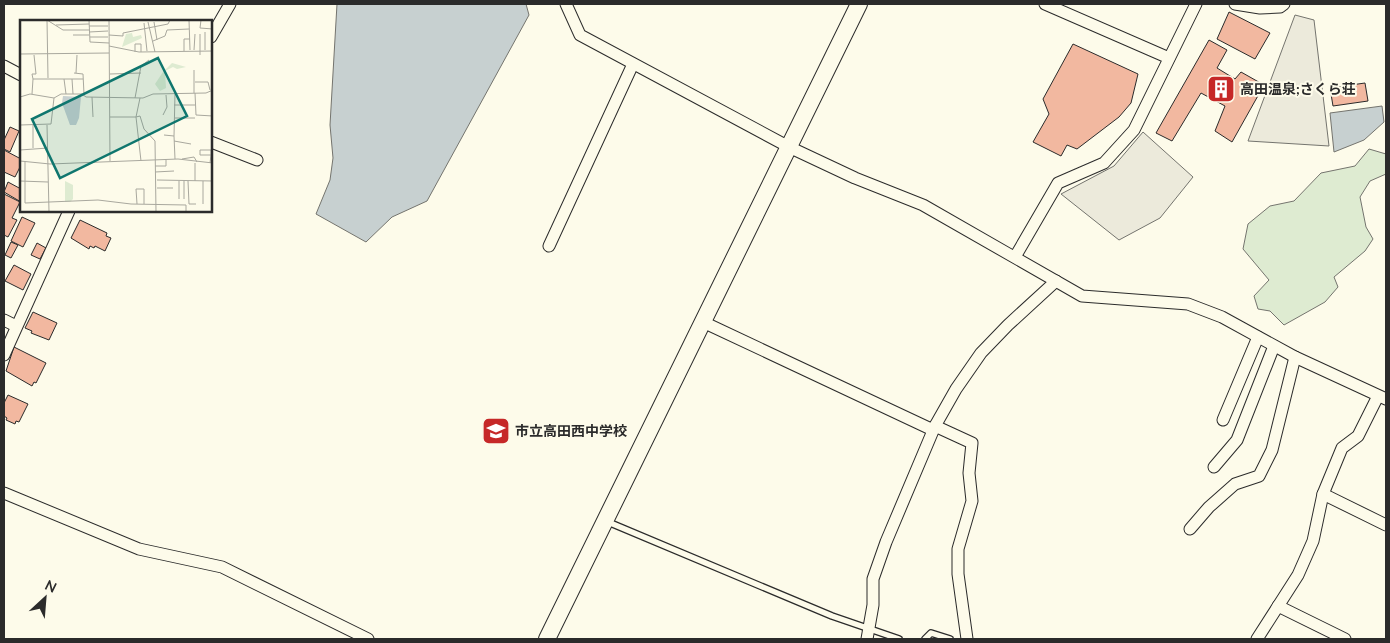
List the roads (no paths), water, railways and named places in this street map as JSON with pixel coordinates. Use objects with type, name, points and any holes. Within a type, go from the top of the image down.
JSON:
[{"type":"street","points":[[212,35],[230,4]]},
{"type":"street","points":[[567,4],[580,35],[789,147],[855,178],[923,205],[1082,296],[1188,304],[1222,317],[1295,357],[1382,397],[1358,436],[1342,448],[1323,494],[1313,541],[1298,575],[1257,639]]},
{"type":"street","points":[[547,639],[859,4]]},
{"type":"street","points":[[1044,4],[1169,58]]},
{"type":"street","points":[[1015,257],[1058,183],[1104,163],[1134,130],[1196,4]]},
{"type":"street","points":[[1235,4],[1260,8],[1280,7],[1284,4]]},
{"type":"street","points":[[549,246],[633,64]]},
{"type":"street","points":[[4,66],[20,74]]},
{"type":"street","points":[[212,142],[257,160]]},
{"type":"street","points":[[4,355],[70,212]]},
{"type":"street","points":[[868,634],[873,605],[873,579],[886,542],[934,428],[956,389],[981,353],[1008,325],[1056,281]]},
{"type":"street","points":[[4,320],[16,326]]},
{"type":"street","points":[[703,322],[934,428],[972,443],[969,473],[972,501],[958,549],[958,574],[967,639]]},
{"type":"street","points":[[1223,420],[1258,337]]},
{"type":"street","points":[[1214,467],[1237,440],[1274,346]]},
{"type":"street","points":[[1190,529],[1209,507],[1234,484],[1259,476],[1272,450],[1295,357]]},
{"type":"street","points":[[4,493],[138,549],[222,567],[368,639]]},
{"type":"street","points":[[1323,494],[1386,524]]},
{"type":"street","points":[[1278,606],[1345,639]]},
{"type":"lane","points":[[606,521],[868,634],[899,639]]},
{"type":"lane","points":[[925,639],[932,633],[950,639]]},
{"type":"place","name":"高田温泉;さくら荘","points":[[1221,89]]},
{"type":"place","name":"市立高田西中学校","points":[[496,431]]}]
